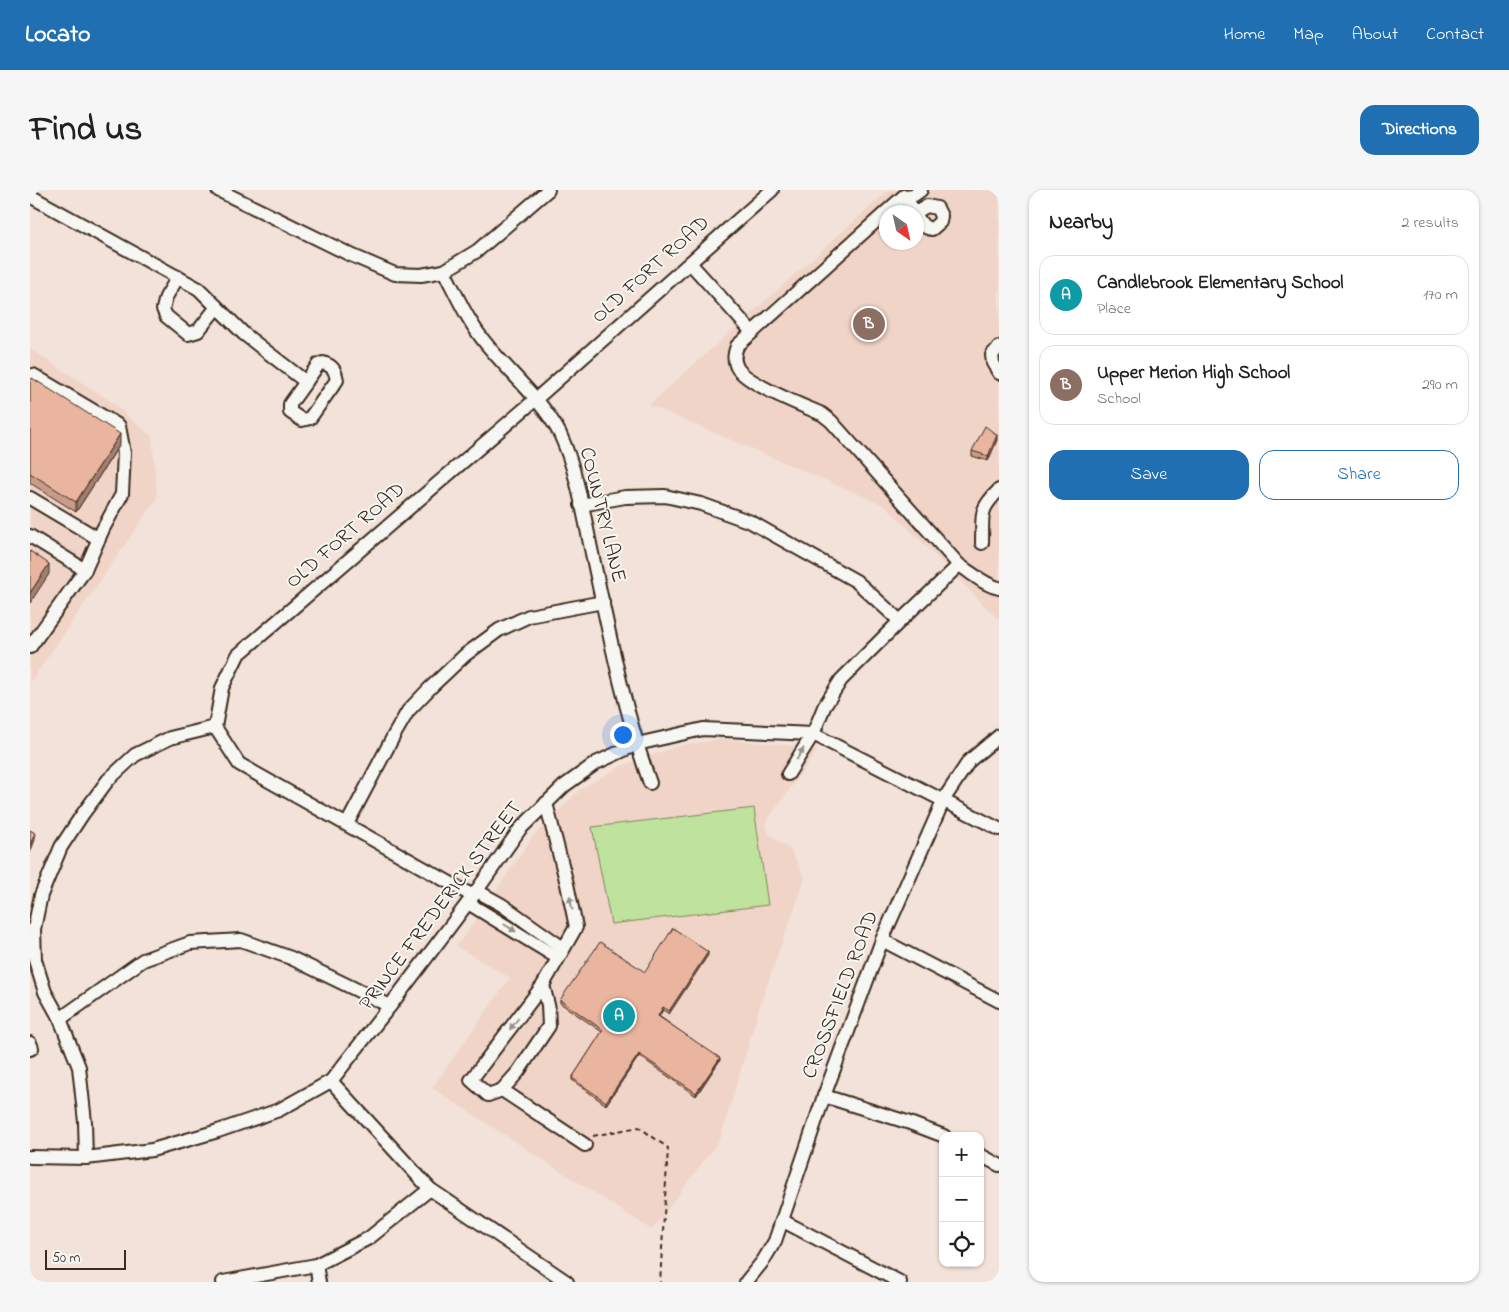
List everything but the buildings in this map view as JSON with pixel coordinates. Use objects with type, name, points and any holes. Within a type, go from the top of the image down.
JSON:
[{"type":"street","points":[[218,190],[351,255],[395,274],[421,275],[444,271],[477,251],[548,190]]},
{"type":"street","name":"OLD FORT ROAD","points":[[215,726],[222,688],[238,655],[536,399],[772,190]]},
{"type":"street","points":[[921,190],[914,195],[904,196],[737,346],[734,356],[736,366],[758,385],[822,414],[831,421],[959,565],[973,573],[983,582],[999,588]]},
{"type":"street","points":[[30,196],[199,289],[244,334],[306,382]]},
{"type":"street","points":[[904,196],[910,205]]},
{"type":"street","points":[[690,262],[752,332]]},
{"type":"street","name":"COUNTRY LANE","points":[[444,271],[464,310],[486,345],[536,399],[559,432],[574,468],[603,602],[637,744],[650,783]]},
{"type":"street","points":[[178,277],[166,297],[163,309],[166,316],[188,334],[198,331],[217,307]]},
{"type":"street","points":[[999,347],[992,355],[993,363],[999,373]]},
{"type":"street","points":[[30,376],[33,374],[119,426],[124,453],[122,494],[84,570],[30,647]]},
{"type":"street","points":[[982,542],[983,510],[986,502],[999,490]]},
{"type":"street","points":[[581,505],[625,497],[665,496],[701,504],[751,522],[856,581],[900,621]]},
{"type":"street","points":[[30,498],[98,539]]},
{"type":"street","points":[[30,536],[84,570]]},
{"type":"street","points":[[788,774],[813,734],[824,707],[841,680],[959,565]]},
{"type":"street","points":[[347,824],[392,737],[408,711],[465,655],[499,630],[529,616],[603,602]]},
{"type":"street","points":[[86,1158],[85,1122],[79,1066],[60,1019],[35,976],[35,894],[82,815],[108,780],[135,755],[170,738],[215,726],[239,764],[472,897],[560,953]]},
{"type":"street","name":"PRINCE FREDERICK STREET","points":[[30,1157],[86,1158],[152,1150],[218,1131],[279,1110],[330,1081],[390,1006],[472,897],[520,828],[564,786],[596,763],[637,744],[703,729],[813,734],[999,828]]},
{"type":"street","name":"CROSSFIELD ROAD","points":[[746,1282],[763,1261],[775,1241],[824,1096],[882,940],[944,800],[969,761],[999,736]]},
{"type":"street","points":[[543,985],[548,1005],[549,1026],[518,1072],[502,1090],[488,1095],[472,1080],[543,985],[576,927],[546,803]]},
{"type":"street","points":[[60,1019],[144,960],[190,943],[242,940],[291,958],[390,1006]]},
{"type":"street","points":[[882,940],[999,1000]]},
{"type":"street","points":[[30,1043],[32,1048],[30,1049]]},
{"type":"street","points":[[330,1081],[430,1189],[567,1282]]},
{"type":"street","points":[[502,1090],[585,1145]]},
{"type":"street","points":[[824,1096],[939,1134]]},
{"type":"street","points":[[984,1157],[999,1165]]},
{"type":"street","points":[[223,1282],[316,1265],[369,1238],[430,1189]]},
{"type":"street","points":[[783,1221],[900,1282]]},
{"type":"street","points":[[316,1265],[319,1282]]},
{"type":"path","points":[[585,1145],[592,1136],[639,1127],[668,1148],[660,1282]]},
{"type":"shaded area","points":[[889,190],[999,190],[999,617],[997,618],[886,506],[649,405]]},
{"type":"shaded area","points":[[30,349],[109,400],[152,437],[157,498],[30,683]]},
{"type":"shaded area","points":[[721,739],[795,746],[817,751],[765,823],[770,835],[790,849],[805,878],[760,1005],[720,1139],[652,1230],[432,1088],[510,978],[456,946],[477,919],[533,836],[581,789],[619,767],[678,746]]},
{"type":"green space","points":[[754,808],[768,905],[611,924],[592,827]]},
{"type":"place","name":"Upper Merion High School","points":[[869,324]]},
{"type":"place","name":"Candlebrook Elementary School","points":[[619,1016]]}]
